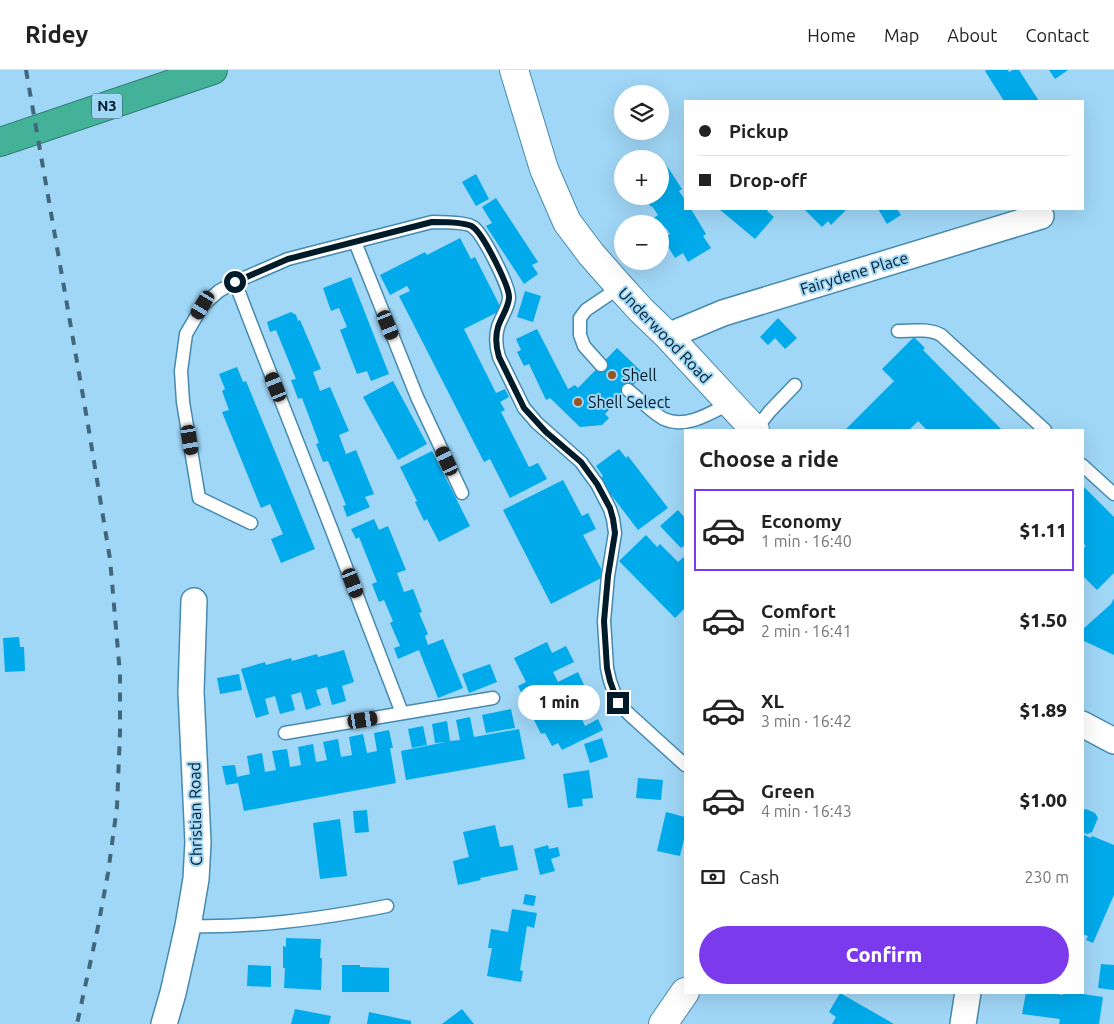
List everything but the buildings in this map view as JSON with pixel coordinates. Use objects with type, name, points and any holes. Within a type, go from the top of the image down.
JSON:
[{"type":"highway","name":"N3","points":[[0,142],[213,70]]},
{"type":"main road","name":"Underwood Road","points":[[514,70],[544,169],[567,222],[591,254],[620,287],[754,429]]},
{"type":"main road","points":[[663,1024],[684,993]]},
{"type":"street","name":"Fairydene Place","points":[[668,336],[723,313],[1041,216]]},
{"type":"street","name":"Christian Road","points":[[164,1024],[188,926],[196,879],[198,842],[191,692],[194,601]]},
{"type":"street","points":[[1084,725],[1114,741]]},
{"type":"street","points":[[963,1024],[968,994]]},
{"type":"lane","points":[[251,522],[199,498],[183,402],[181,371],[186,334],[203,305],[219,291],[235,282],[288,259],[432,222],[472,225],[481,235],[509,295],[508,305],[498,326],[496,338],[499,357],[524,408],[536,423],[581,462],[597,484],[610,508],[615,533],[608,576],[604,621],[607,668],[618,703],[684,764]]},
{"type":"lane","points":[[355,242],[417,397],[462,493]]},
{"type":"lane","points":[[235,282],[402,713]]},
{"type":"lane","points":[[601,365],[584,346],[580,335],[580,318],[586,310],[620,287]]},
{"type":"lane","points":[[898,330],[936,332],[1043,429]]},
{"type":"lane","points":[[756,429],[795,385]]},
{"type":"lane","points":[[628,390],[663,419],[671,421],[686,422],[696,420],[730,403]]},
{"type":"lane","points":[[1084,467],[1114,494]]},
{"type":"lane","points":[[285,733],[492,698]]},
{"type":"lane","points":[[188,926],[216,927],[314,920],[387,906]]},
{"type":"railway","points":[[26,70],[110,559],[120,674],[117,807],[108,873],[77,1024]]},
{"type":"place","name":"Shell","points":[[612,375]]},
{"type":"place","name":"Shell Select","points":[[578,402]]},
{"type":"route","points":[[235,282],[288,259],[432,222],[472,225],[481,235],[509,295],[508,305],[498,326],[496,338],[499,357],[524,408],[536,423],[581,462],[597,484],[610,508],[615,533],[608,576],[604,621],[607,668],[618,703]]}]
